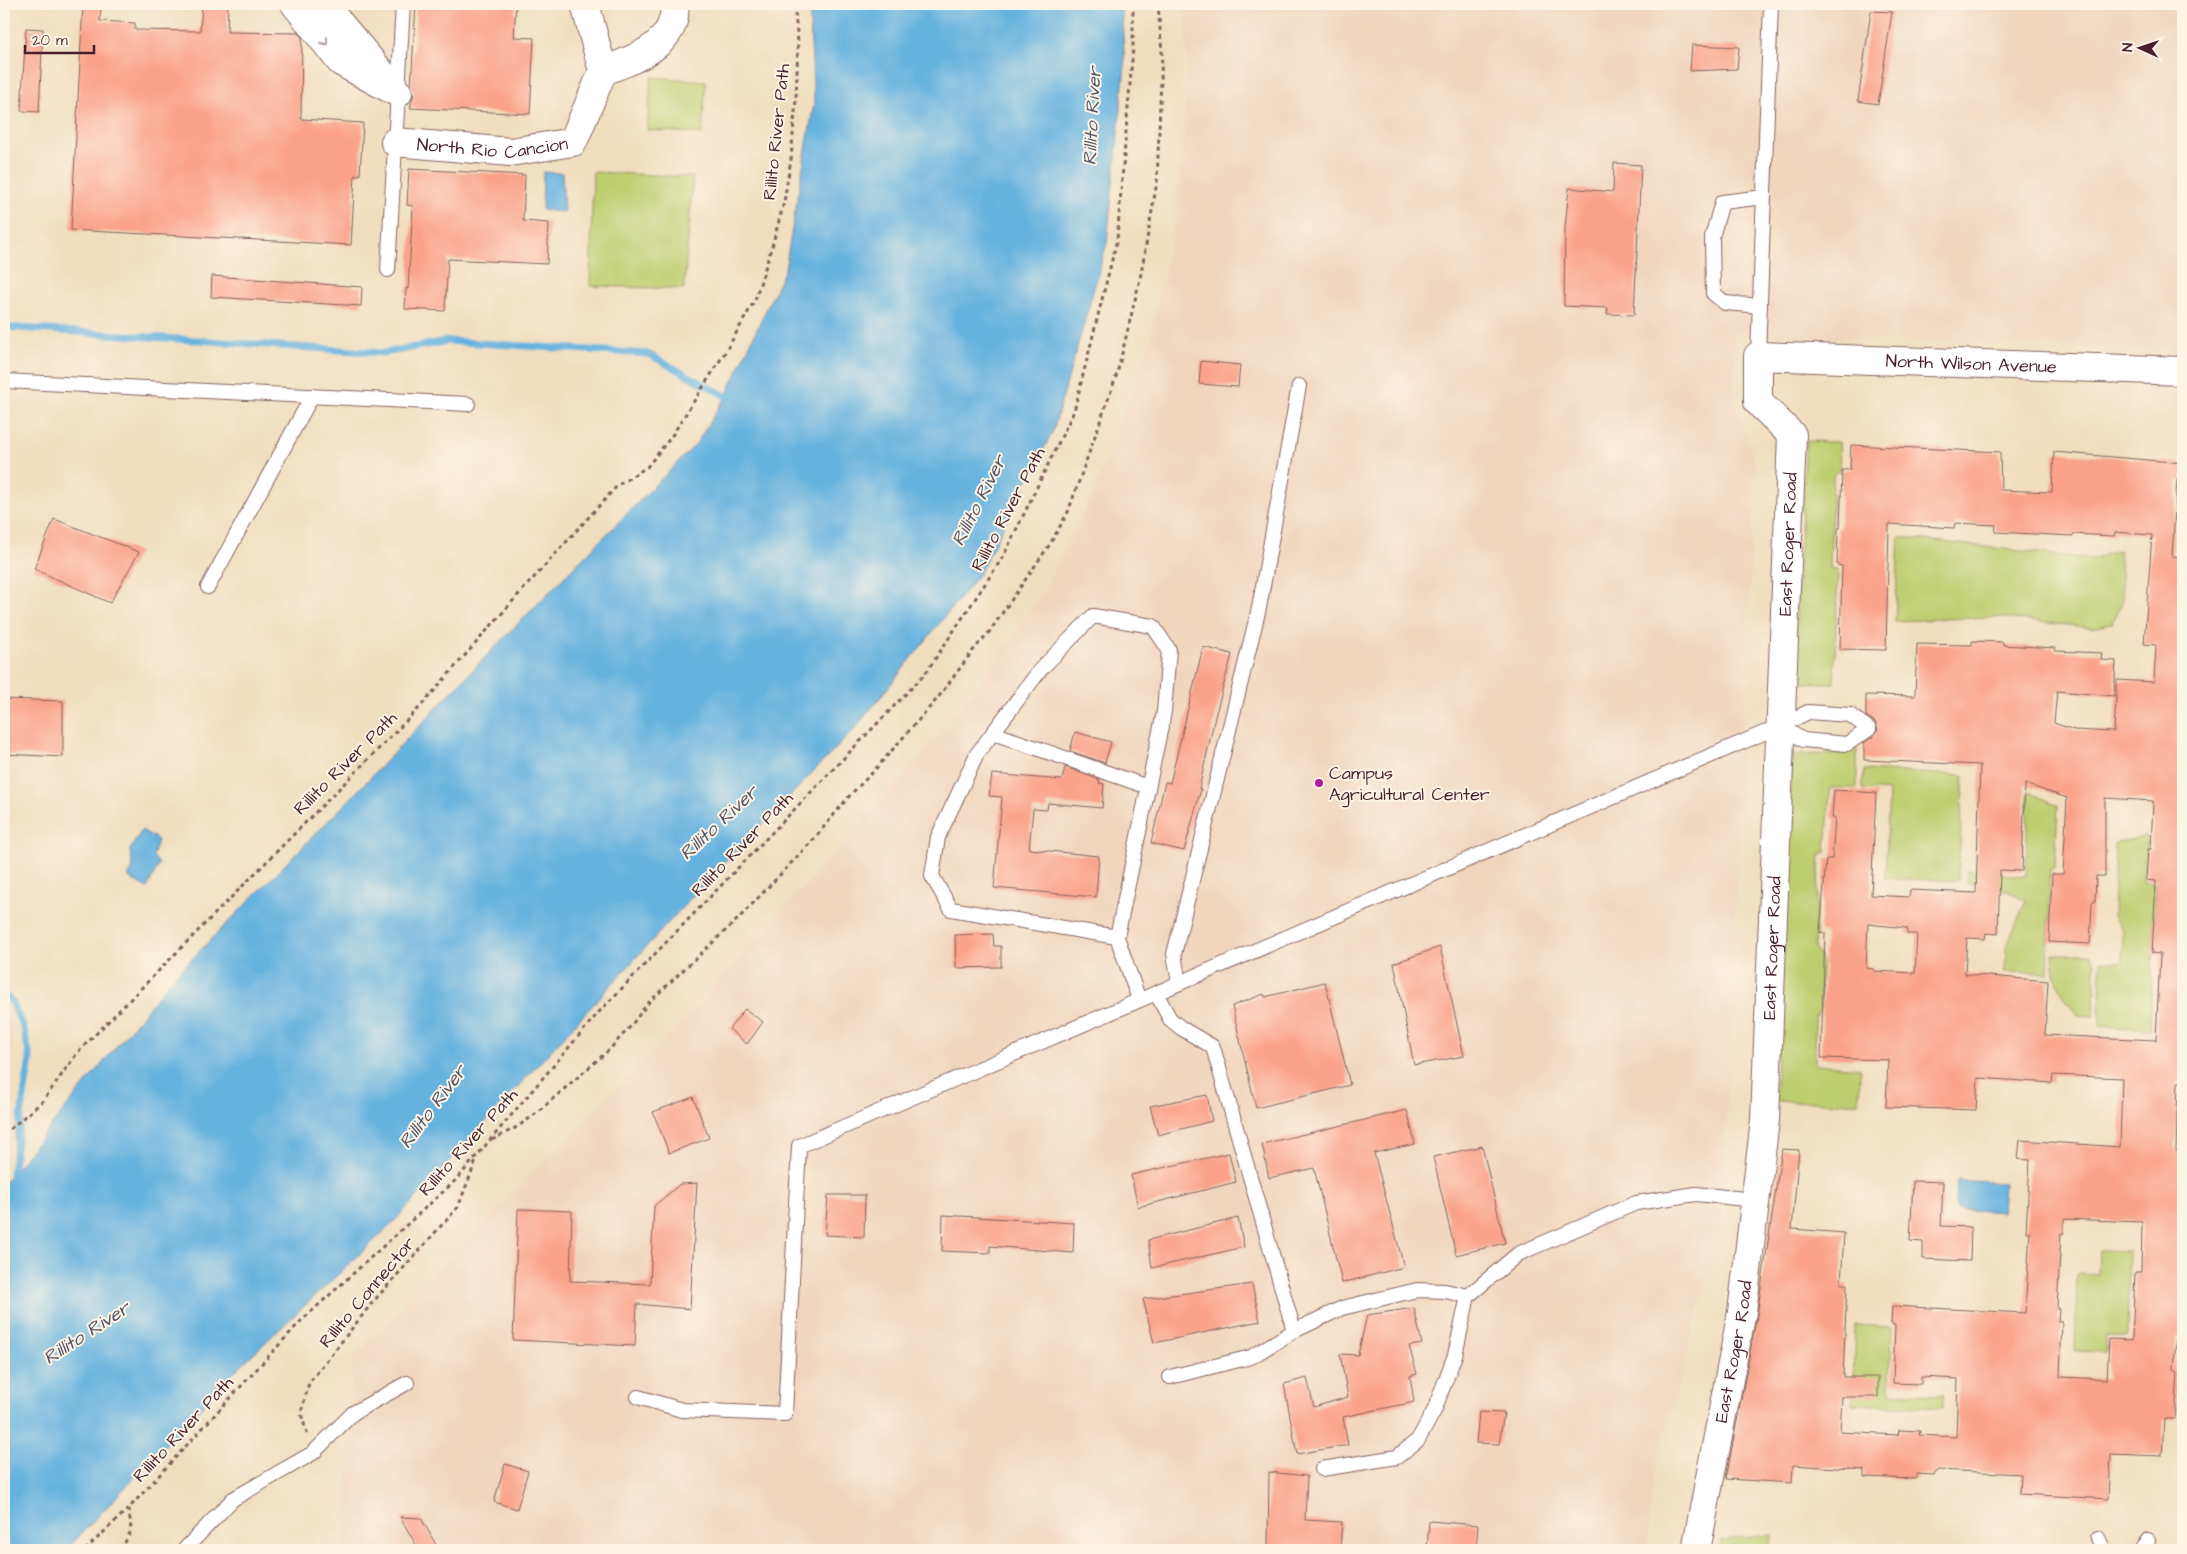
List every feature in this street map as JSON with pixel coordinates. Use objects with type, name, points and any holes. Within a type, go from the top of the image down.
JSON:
[{"type":"street","points":[[295,4],[341,62],[398,93]]},
{"type":"street","points":[[322,4],[398,93]]},
{"type":"street","points":[[587,4],[603,71],[646,53],[655,46],[667,33],[672,19],[674,4]]},
{"type":"street","name":"North Rio Cancion","points":[[395,142],[510,152],[573,142],[603,71]]},
{"type":"street","name":"North Wilson Avenue","points":[[1758,356],[2183,371]]},
{"type":"street","name":"East Roger Road","points":[[1696,1550],[1742,1312],[1765,1120],[1792,435],[1758,402],[1758,356]]},
{"type":"lane","points":[[388,270],[403,4]]},
{"type":"lane","points":[[1758,356],[1772,4]]},
{"type":"lane","points":[[1760,306],[1725,303],[1713,293],[1712,237],[1722,202],[1764,197]]},
{"type":"lane","points":[[4,381],[468,404]]},
{"type":"lane","points":[[1180,983],[1174,954],[1259,608],[1299,386]]},
{"type":"lane","points":[[208,587],[312,396]]},
{"type":"lane","points":[[1117,936],[951,909],[932,876],[938,837],[977,754],[1040,670],[1093,616],[1153,626],[1169,650],[1164,712],[1117,936],[1139,1000]]},
{"type":"lane","points":[[638,1397],[682,1410],[785,1414],[799,1146],[1780,726],[1808,712],[1850,715],[1869,729],[1847,744],[1803,740],[1780,726]]},
{"type":"lane","points":[[993,733],[1148,787]]},
{"type":"lane","points":[[1156,993],[1170,1019],[1181,1028],[1213,1047],[1294,1331]]},
{"type":"lane","points":[[1322,1469],[1397,1457],[1418,1440],[1434,1411],[1455,1355],[1468,1296],[1518,1254],[1636,1203],[1696,1194],[1755,1200]]},
{"type":"lane","points":[[1170,1377],[1251,1357],[1294,1331],[1342,1308],[1417,1290],[1445,1291],[1468,1296]]},
{"type":"lane","points":[[184,1550],[233,1499],[313,1453],[352,1413],[408,1383]]},
{"type":"lane","points":[[2098,1538],[2104,1550]]},
{"type":"path","name":"Rillito River Path","points":[[4,1134],[42,1101],[78,1052],[418,709],[618,485],[647,467],[671,437],[726,352],[755,300],[784,202],[791,160],[796,99],[798,42],[794,4]]},
{"type":"path","name":"Rillito River Path","points":[[85,1550],[129,1508],[301,1321],[457,1179],[599,1012],[924,674],[1003,557],[1074,411],[1117,240],[1133,48],[1133,4]]},
{"type":"path","points":[[490,1140],[517,1127],[533,1116],[609,1050],[648,1003],[739,918],[813,840],[851,794],[937,699],[990,631],[1050,544],[1068,512],[1117,374],[1138,289],[1157,182],[1162,53],[1158,4]]},
{"type":"path","name":"Rillito Connector","points":[[313,1453],[301,1413],[309,1383],[372,1303],[458,1207],[478,1155]]},
{"type":"path","points":[[122,1550],[131,1531],[129,1508]]},
{"type":"shaded area","name":"Campus Agricultural Center","points":[[1184,4],[2183,4],[2183,351],[1735,334],[1735,407],[1755,462],[1721,1229],[1653,1477],[1647,1550],[344,1550],[353,1358],[688,1015],[945,730],[995,663],[1044,591],[1096,488],[1150,341],[1173,232],[1184,135],[1187,54]]},
{"type":"shaded area","points":[[4,1012],[14,1024],[9,1091],[4,1097]]},
{"type":"green space","points":[[651,77],[706,81],[702,134],[647,130]]},
{"type":"green space","points":[[593,172],[693,177],[684,289],[590,286]]},
{"type":"green space","points":[[1806,441],[1839,442],[1840,469],[1833,475],[1830,569],[1838,570],[1834,683],[1792,683]]},
{"type":"green space","points":[[1899,537],[2092,559],[2119,550],[2123,600],[2112,623],[2093,628],[1995,617],[1895,621]]},
{"type":"green space","points":[[1857,748],[1857,788],[1830,788],[1826,852],[1820,854],[1814,948],[1821,959],[1820,1010],[1815,1017],[1815,1064],[1860,1068],[1859,1103],[1775,1101],[1792,755],[1836,754]]},
{"type":"green space","points":[[1864,770],[1964,775],[1958,881],[1885,878],[1889,791],[1862,789]]},
{"type":"green space","points":[[2028,792],[2058,805],[2055,868],[2050,869],[2048,973],[2005,972],[2006,948],[2026,900],[1994,885],[1966,883],[1967,871],[2026,876]]},
{"type":"green space","points":[[2147,836],[2143,882],[2155,884],[2150,1029],[2100,1026],[2101,961],[2122,962],[2123,931],[2113,916],[2115,843]]},
{"type":"green space","points":[[2053,954],[2090,954],[2095,962],[2094,1016],[2078,1015],[2067,1001],[2057,980]]},
{"type":"green space","points":[[2099,1250],[2129,1251],[2127,1336],[2106,1335],[2105,1352],[2075,1351],[2077,1273],[2098,1274]]},
{"type":"green space","points":[[1855,1325],[1892,1327],[1890,1392],[1943,1394],[1943,1408],[1852,1404]]},
{"type":"green space","points":[[1772,1535],[1771,1550],[1720,1550],[1721,1540]]},
{"type":"water","name":"Rillito River","points":[[809,4],[1121,4],[1125,66],[1107,243],[1053,431],[979,574],[854,730],[702,886],[390,1226],[239,1367],[66,1550],[4,1550],[4,1183],[171,980],[347,802],[488,654],[696,444],[726,396],[785,269],[814,103]]},
{"type":"water","points":[[543,172],[562,173],[564,212],[542,210]]},
{"type":"water","points":[[142,830],[158,840],[153,856],[159,864],[147,888],[128,877],[133,867],[130,850]]},
{"type":"water","points":[[1957,1180],[2004,1183],[2002,1212],[1956,1209]]},
{"type":"building","points":[[83,4],[101,4],[100,21],[135,23],[135,30],[200,31],[202,4],[228,4],[227,32],[298,33],[302,37],[301,119],[363,123],[360,175],[355,175],[351,245],[71,230]]},
{"type":"building","points":[[416,4],[516,4],[514,37],[534,38],[530,114],[410,108],[414,93],[411,85]]},
{"type":"building","points":[[1871,11],[1892,12],[1878,104],[1858,101]]},
{"type":"building","points":[[26,28],[43,29],[39,112],[21,111]]},
{"type":"building","points":[[1692,45],[1739,47],[1737,69],[1690,71]]},
{"type":"building","points":[[1614,163],[1641,165],[1634,315],[1607,314],[1608,308],[1564,306],[1565,227],[1569,188],[1613,192]]},
{"type":"building","points":[[409,169],[525,175],[523,221],[549,223],[547,264],[448,259],[445,311],[405,309],[413,206],[407,205]]},
{"type":"building","points":[[212,276],[362,287],[361,306],[211,297]]},
{"type":"building","points":[[1201,361],[1240,365],[1238,387],[1199,384]]},
{"type":"building","points":[[1851,445],[2000,452],[2001,490],[2052,492],[2054,452],[2183,463],[2183,481],[2177,480],[2172,556],[2183,557],[2181,785],[2183,785],[2183,1082],[2178,1082],[2176,1151],[2183,1151],[2181,1277],[2183,1277],[2183,1311],[2181,1336],[2176,1336],[2174,1370],[2178,1372],[2175,1419],[2164,1419],[2162,1456],[2111,1454],[2109,1499],[2020,1494],[2021,1474],[1938,1470],[1934,1475],[1917,1474],[1916,1479],[1864,1477],[1864,1470],[1793,1465],[1792,1483],[1726,1479],[1757,1315],[1782,1149],[1799,1150],[1792,1229],[1844,1233],[1841,1284],[1847,1284],[1843,1377],[1878,1377],[1878,1397],[1842,1397],[1840,1432],[1898,1435],[1899,1430],[1920,1431],[1919,1435],[1956,1437],[1958,1379],[1921,1377],[1921,1384],[1893,1383],[1895,1325],[1891,1324],[1892,1306],[2025,1313],[2030,1232],[2026,1232],[2030,1160],[2018,1159],[2020,1140],[2120,1147],[2122,1078],[2053,1075],[2052,1083],[1978,1078],[1976,1110],[1886,1107],[1888,1060],[1821,1058],[1825,933],[1820,932],[1826,859],[1832,859],[1835,818],[1832,818],[1834,790],[1876,793],[1871,895],[1909,897],[1910,890],[1976,893],[1980,765],[1864,760],[1864,743],[1874,736],[1878,730],[1875,722],[1866,716],[1866,695],[1915,696],[1917,644],[1972,645],[1972,641],[2003,642],[2003,645],[2055,648],[2055,651],[2102,653],[2101,660],[2116,661],[2114,696],[2057,691],[2054,723],[2074,730],[2114,732],[2117,680],[2154,682],[2156,645],[2144,644],[2152,535],[2115,532],[2114,536],[2073,534],[2073,536],[1995,532],[1996,525],[1955,523],[1954,528],[1889,524],[1886,650],[1840,649],[1842,566],[1837,565],[1838,528],[1840,528],[1842,470],[1850,470]],"holes":[[[2025,784],[2067,798],[2063,874],[2052,874],[2049,942],[2090,944],[2092,902],[2095,902],[2096,876],[2105,876],[2105,798],[2153,801],[2151,849],[2148,849],[2146,880],[2156,881],[2152,953],[2160,954],[2156,1040],[2045,1035],[2048,981],[1965,974],[1967,938],[1985,939],[1986,933],[1998,934],[2000,870],[2022,871]],[[1868,924],[1907,928],[1907,934],[1917,934],[1915,973],[1874,971],[1874,969],[1866,968]],[[2064,1219],[2142,1222],[2141,1272],[2135,1272],[2132,1340],[2109,1339],[2107,1379],[2060,1377],[2062,1321],[2058,1321],[2059,1309],[2057,1309],[2061,1233],[2064,1233]]]},
{"type":"building","points":[[54,519],[139,552],[110,603],[34,569]]},
{"type":"building","points":[[1203,647],[1232,654],[1215,717],[1199,789],[1201,789],[1184,851],[1151,843],[1165,782],[1170,783]]},
{"type":"building","points":[[4,699],[63,701],[63,757],[4,754]]},
{"type":"building","points":[[1075,732],[1111,742],[1105,763],[1070,751]]},
{"type":"building","points":[[1065,767],[1100,780],[1099,783],[1104,784],[1102,808],[1048,803],[1047,810],[1033,809],[1029,849],[1099,856],[1096,897],[994,888],[1002,797],[989,796],[992,774],[1062,780]]},
{"type":"building","points":[[993,934],[994,946],[1001,946],[1001,967],[956,968],[955,935]]},
{"type":"building","points":[[1440,947],[1464,1056],[1414,1065],[1394,963]]},
{"type":"building","points":[[1325,982],[1350,1085],[1256,1108],[1232,1006],[1264,994],[1265,997]]},
{"type":"building","points":[[745,1009],[763,1022],[747,1044],[729,1029]]},
{"type":"building","points":[[1207,1095],[1212,1121],[1158,1135],[1150,1106]]},
{"type":"building","points":[[693,1097],[709,1138],[669,1153],[653,1112]]},
{"type":"building","points":[[1407,1110],[1415,1144],[1374,1153],[1404,1267],[1342,1283],[1314,1168],[1269,1178],[1262,1144]]},
{"type":"building","points":[[1482,1146],[1505,1243],[1456,1255],[1433,1157]]},
{"type":"building","points":[[1229,1153],[1236,1182],[1138,1207],[1131,1175]]},
{"type":"building","points":[[1913,1181],[1943,1182],[1941,1226],[1971,1227],[1970,1261],[1923,1259],[1923,1242],[1910,1241]]},
{"type":"building","points":[[697,1183],[690,1309],[637,1304],[635,1346],[513,1340],[518,1209],[572,1211],[570,1281],[650,1284],[654,1206],[680,1184]]},
{"type":"building","points":[[828,1195],[865,1195],[864,1237],[825,1235]]},
{"type":"building","points":[[943,1215],[1074,1223],[1073,1253],[990,1246],[990,1253],[942,1251]]},
{"type":"building","points":[[1238,1218],[1244,1247],[1152,1268],[1148,1240]]},
{"type":"building","points":[[1252,1284],[1260,1321],[1154,1343],[1143,1299]]},
{"type":"building","points":[[1414,1308],[1422,1344],[1409,1346],[1417,1374],[1410,1376],[1414,1402],[1343,1417],[1348,1445],[1297,1454],[1284,1384],[1307,1378],[1314,1407],[1348,1397],[1340,1354],[1358,1355],[1367,1315]]},
{"type":"building","points":[[1479,1412],[1504,1413],[1499,1444],[1476,1443]]},
{"type":"building","points":[[505,1464],[528,1471],[517,1509],[494,1502]]},
{"type":"building","points":[[1269,1472],[1307,1476],[1305,1520],[1342,1522],[1340,1550],[1268,1550]]},
{"type":"building","points":[[400,1517],[421,1518],[439,1550],[419,1550]]},
{"type":"building","points":[[1429,1521],[1478,1525],[1476,1550],[1427,1550]]},
{"type":"waterway","points":[[4,327],[384,353],[448,341],[648,354],[726,396],[732,403]]},
{"type":"waterway","points":[[4,994],[12,1002],[24,1029],[30,1059],[12,1173],[15,1182]]},
{"type":"place","name":"Campus Agricultural Center","points":[[1319,783]]}]
